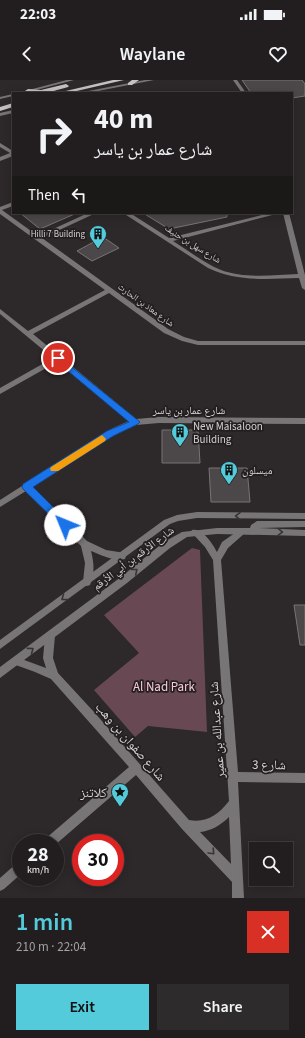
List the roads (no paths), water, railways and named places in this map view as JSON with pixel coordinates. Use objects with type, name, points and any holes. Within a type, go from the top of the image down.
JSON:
[{"type":"main road","points":[[28,91],[40,92],[73,82],[93,80]]},
{"type":"main road","points":[[64,92],[122,80]]},
{"type":"main road","points":[[130,84],[136,80]]},
{"type":"main road","points":[[57,92],[80,85],[73,82]]},
{"type":"main road","points":[[67,91],[74,92]]},
{"type":"main road","points":[[0,103],[12,99]]},
{"type":"main road","points":[[0,109],[12,105]]},
{"type":"street","points":[[86,92],[152,80]]},
{"type":"street","points":[[235,80],[243,92]]},
{"type":"street","points":[[24,92],[73,82]]},
{"type":"street","points":[[0,98],[12,95]]},
{"type":"street","points":[[0,115],[12,111]]},
{"type":"street","points":[[0,145],[12,153]]},
{"type":"street","points":[[0,159],[12,154]]},
{"type":"street","points":[[0,210],[12,204]]},
{"type":"street","name":"شارع معاذ بن الحارث","points":[[0,210],[173,335],[191,342],[205,343],[305,343]]},
{"type":"street","points":[[38,238],[91,214]]},
{"type":"street","name":"شارع سهل بن حنيف","points":[[128,214],[210,267],[223,273],[243,276],[302,276]]},
{"type":"street","points":[[170,240],[273,214]]},
{"type":"street","points":[[286,214],[305,288]]},
{"type":"street","points":[[28,334],[110,290]]},
{"type":"street","points":[[0,311],[135,422]]},
{"type":"street","points":[[0,391],[58,358]]},
{"type":"street","name":"شارع عمار بن ياسر","points":[[0,504],[110,433],[135,422],[159,420],[305,421]]},
{"type":"street","points":[[27,487],[84,544],[105,553],[122,556]]},
{"type":"street","name":"شارع الأرقم بن أبي الأرقم","points":[[0,645],[167,522],[182,517],[207,515],[305,516]]},
{"type":"street","points":[[257,532],[254,527],[260,523],[305,524]]},
{"type":"street","name":"شارع الأرقم بن أبي الأرقم","points":[[0,673],[176,539],[195,532],[305,533]]},
{"type":"street","name":"شارع عبدالله بن عمير","points":[[195,532],[208,544],[217,560],[233,777],[238,898]]},
{"type":"street","points":[[217,560],[225,544],[242,532]]},
{"type":"street","points":[[84,544],[90,563],[87,582]]},
{"type":"street","name":"شارع صفوان بن وهب","points":[[50,636],[48,658],[54,676]]},
{"type":"street","name":"شارع صفوان بن وهب","points":[[16,661],[54,676],[186,825],[237,879]]},
{"type":"street","points":[[59,834],[136,768]]},
{"type":"street","name":"شارع 3","points":[[233,777],[305,778]]},
{"type":"street","points":[[186,825],[197,828],[209,825],[219,820],[228,812],[234,802]]},
{"type":"street","points":[[0,885],[12,875]]},
{"type":"place","name":"Hilli 7 Building","points":[[98,249]]},
{"type":"place","name":"New Maisaloon Building","points":[[180,447]]},
{"type":"place","name":"ميسلون","points":[[229,485]]},
{"type":"place","name":"كلاتنز","points":[[120,807]]},
{"type":"park label","name":"Al Nad Park","points":[[164,686]]}]
